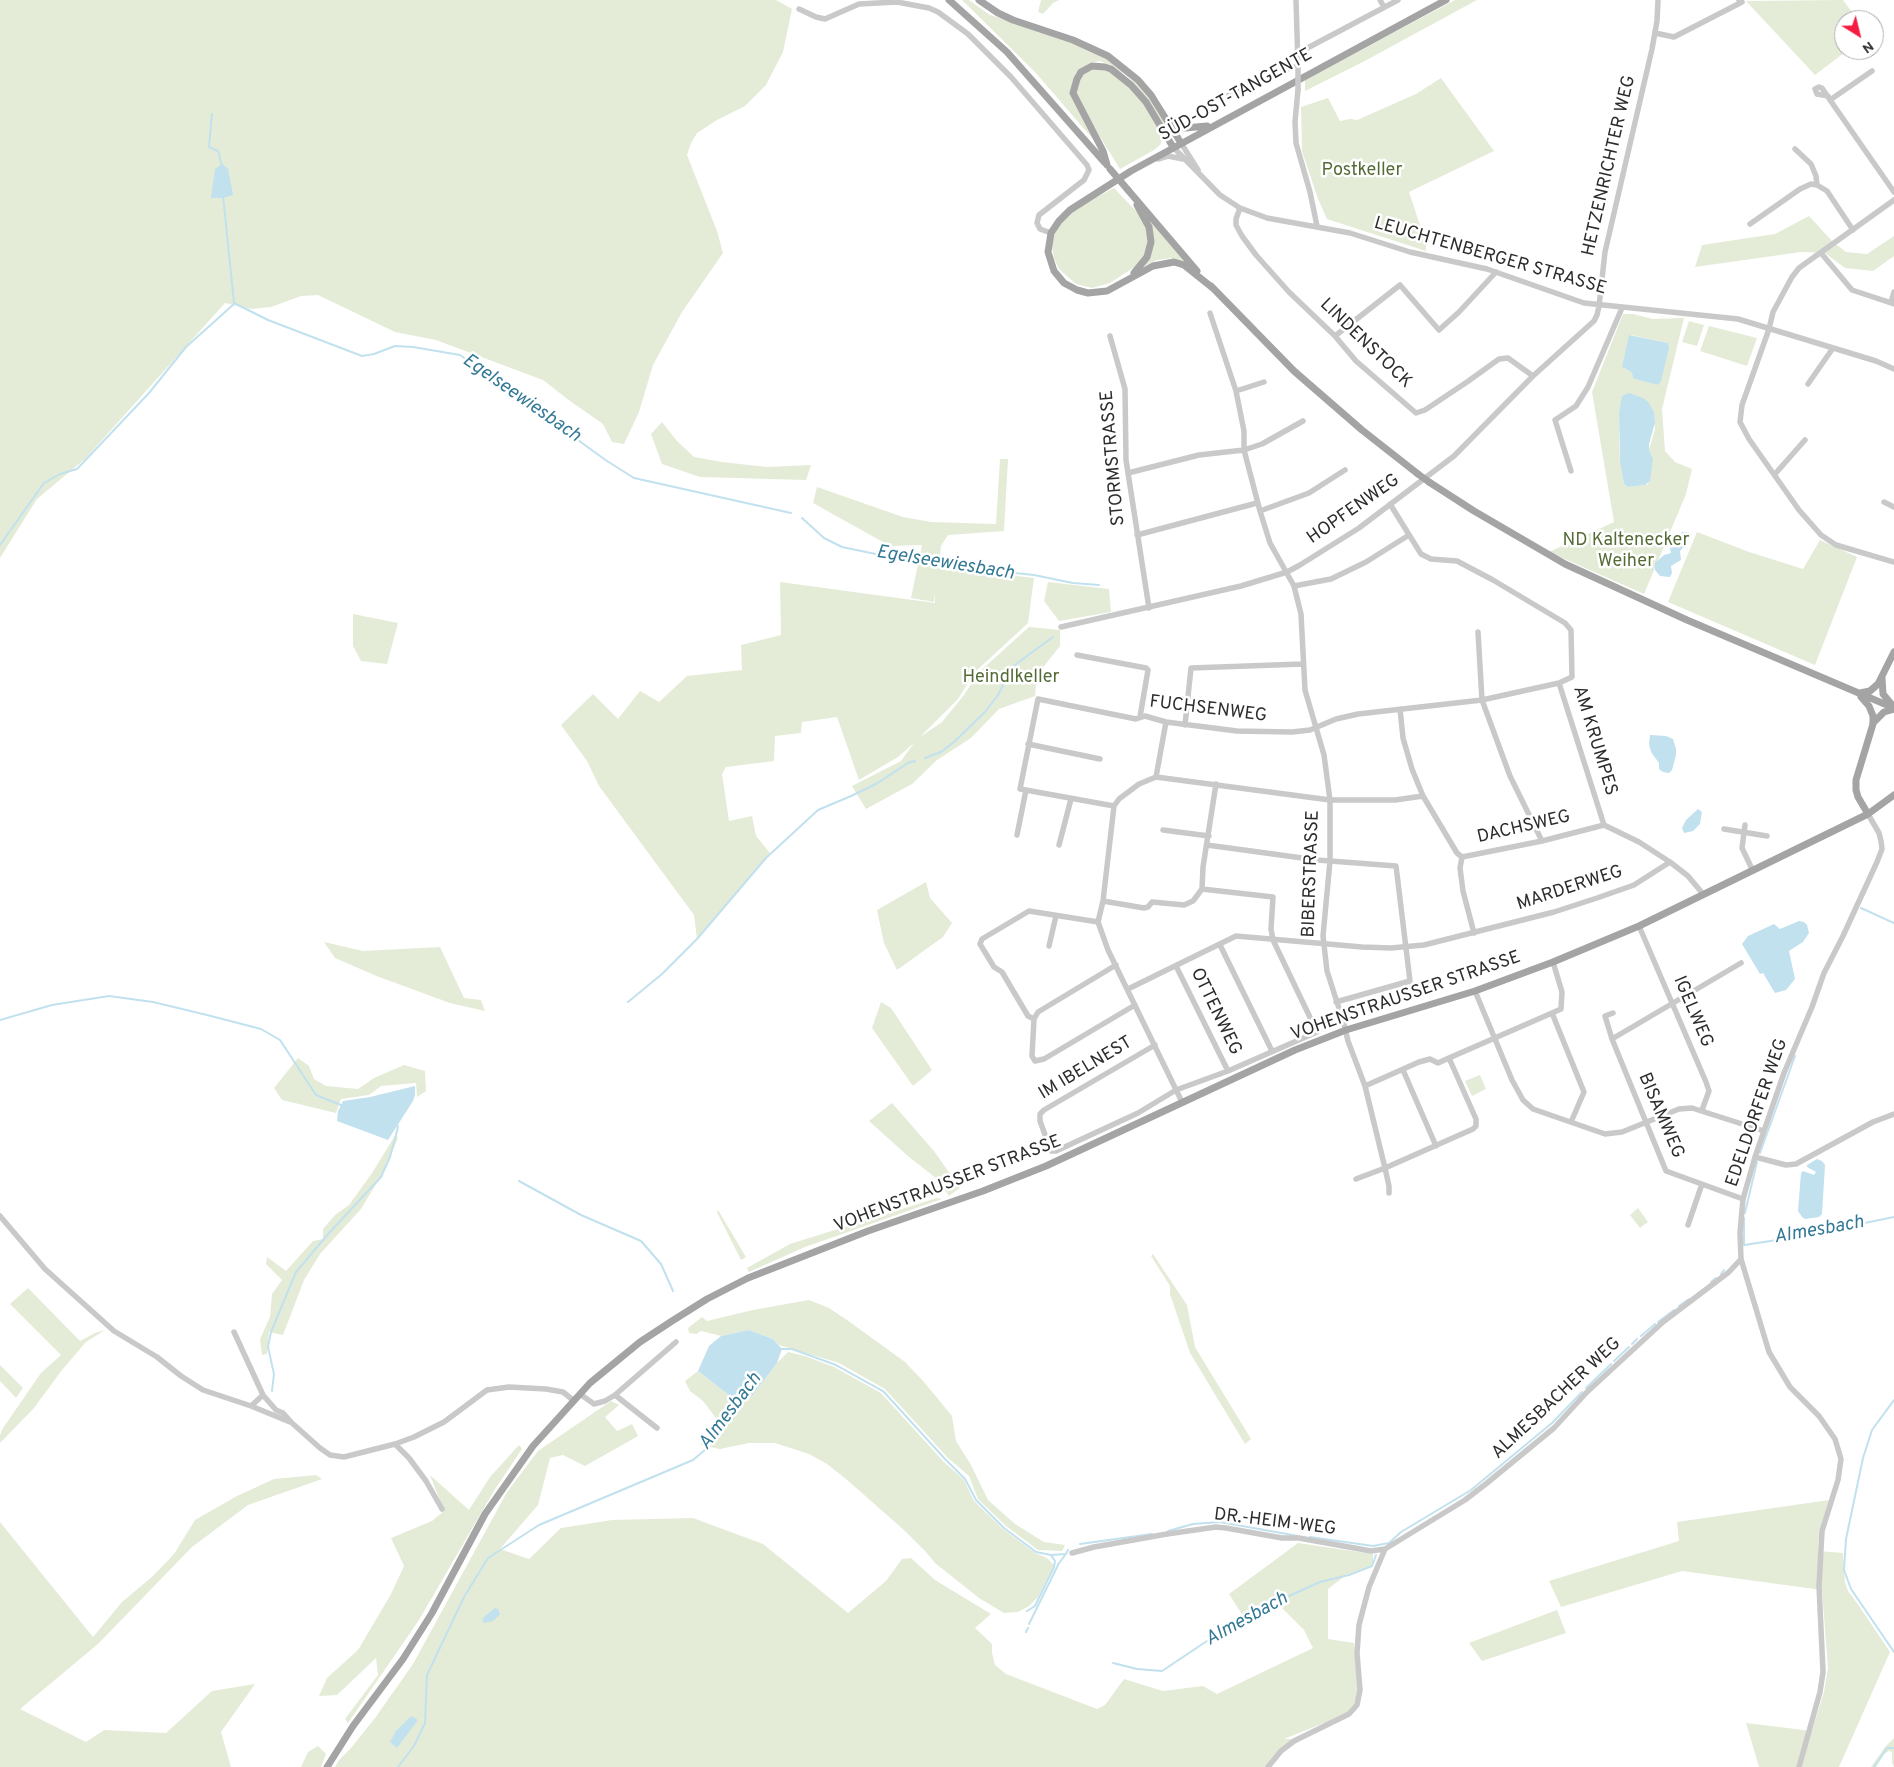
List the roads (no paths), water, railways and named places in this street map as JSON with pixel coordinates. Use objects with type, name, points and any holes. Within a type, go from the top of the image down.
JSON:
[{"type":"main road","points":[[949,0],[1008,52],[1214,289],[1294,371],[1362,430],[1418,474],[1482,516],[1565,564],[1649,603],[1857,694],[1894,708]]},
{"type":"main road","points":[[979,0],[998,13],[1013,20],[1073,40],[1108,56],[1138,80],[1152,95],[1169,120],[1181,143]]},
{"type":"main road","name":"SÜD-OST-TANGENTE","points":[[1051,233],[1070,210],[1149,161],[1446,0]]},
{"type":"main road","points":[[1108,167],[1103,151],[1078,106],[1074,93],[1076,79],[1081,72],[1092,66],[1111,69],[1131,85],[1146,102],[1173,147]]},
{"type":"main road","points":[[1169,120],[1185,128],[1212,126]]},
{"type":"main road","points":[[1127,281],[1148,257],[1151,242],[1149,227],[1133,196]]},
{"type":"main road","points":[[1051,233],[1048,246],[1049,259],[1054,271],[1070,287],[1077,290],[1094,293],[1107,291],[1153,266],[1174,262],[1184,265],[1214,289]]},
{"type":"main road","points":[[1857,694],[1865,694],[1870,691],[1882,678],[1894,652]]},
{"type":"main road","points":[[1882,678],[1883,694],[1894,708]]},
{"type":"main road","points":[[1857,694],[1872,711],[1873,724],[1856,780],[1858,797],[1868,814]]},
{"type":"main road","points":[[1873,724],[1884,712],[1894,708]]},
{"type":"main road","name":"VOHENSTRAUSSER STRASSE","points":[[327,1767],[353,1726],[403,1659],[432,1613],[485,1514],[533,1446],[590,1383],[640,1342],[707,1299],[748,1278],[868,1231],[983,1191],[1046,1166],[1295,1050],[1346,1030],[1475,992],[1638,926],[1868,814],[1894,795]]},
{"type":"street","points":[[1296,0],[1298,53],[1296,143],[1310,192],[1317,226]]},
{"type":"street","points":[[1380,0],[1384,7]]},
{"type":"street","points":[[1298,53],[1398,0]]},
{"type":"street","name":"HETZENRICHTER WEG","points":[[1599,306],[1605,252],[1655,34],[1658,0]]},
{"type":"street","points":[[1655,34],[1674,37],[1742,2],[1739,0]]},
{"type":"street","points":[[799,9],[816,18],[831,18],[859,4],[897,2],[929,8],[938,12],[968,34],[1011,77],[1089,170],[1084,180],[1039,215],[1037,223],[1040,229],[1051,233]]},
{"type":"street","points":[[1229,95],[1298,66]]},
{"type":"street","points":[[1872,71],[1829,98],[1894,192]]},
{"type":"street","name":"LEUCHTENBERGER STRASSE","points":[[1181,143],[1206,182]]},
{"type":"street","name":"LEUCHTENBERGER STRASSE","points":[[1173,147],[1220,195],[1240,208],[1267,218],[1350,233],[1410,252],[1476,266],[1572,300],[1599,306],[1738,319],[1876,361],[1894,369]]},
{"type":"street","points":[[1794,149],[1811,164],[1816,176],[1817,185]]},
{"type":"street","points":[[1149,161],[1168,156],[1185,160]]},
{"type":"street","points":[[1750,224],[1800,188],[1811,184],[1827,191],[1853,230]]},
{"type":"street","points":[[1894,200],[1799,268],[1792,276],[1773,312],[1769,329],[1742,405],[1740,422],[1749,439],[1811,525],[1821,535],[1836,545],[1894,562]]},
{"type":"street","name":"LINDENSTOCK","points":[[1240,208],[1236,219],[1238,230],[1256,255],[1289,292],[1335,336],[1356,361],[1416,413],[1425,410],[1499,359],[1508,358],[1533,376]]},
{"type":"street","points":[[1821,253],[1852,290],[1892,303],[1894,292]]},
{"type":"street","points":[[1335,336],[1400,285],[1439,330],[1459,312],[1496,272]]},
{"type":"street","name":"HOPFENWEG","points":[[1061,626],[1149,608],[1241,586],[1287,572],[1339,542],[1454,456],[1533,376],[1594,321],[1599,306]]},
{"type":"street","points":[[1572,471],[1555,420],[1576,406],[1588,387],[1622,308]]},
{"type":"street","name":"BIBERSTRASSE","points":[[1210,312],[1236,391],[1244,431],[1244,450],[1257,502],[1270,543],[1294,586],[1302,614],[1305,690],[1324,755],[1330,800],[1330,861],[1323,936],[1327,971],[1348,1041],[1365,1086],[1386,1168],[1389,1193]]},
{"type":"street","name":"STORMSTRASSE","points":[[1110,336],[1125,389],[1128,473],[1149,608]]},
{"type":"street","points":[[1808,384],[1832,348]]},
{"type":"street","points":[[1236,391],[1264,382]]},
{"type":"street","points":[[1128,473],[1199,454],[1244,450],[1262,444],[1304,421]]},
{"type":"street","points":[[1775,474],[1805,440]]},
{"type":"street","points":[[1260,511],[1309,492],[1345,470]]},
{"type":"street","points":[[1137,535],[1257,502]]},
{"type":"street","points":[[1884,502],[1894,507]]},
{"type":"street","name":"AM KRUMPES","points":[[1390,504],[1421,554],[1431,559],[1457,561],[1565,623],[1571,630],[1572,677],[1559,683],[1604,825]]},
{"type":"street","points":[[1294,586],[1331,579],[1366,562],[1408,535]]},
{"type":"street","points":[[1478,632],[1482,700],[1510,776],[1542,841]]},
{"type":"street","points":[[1077,654],[1146,668],[1148,670],[1140,717]]},
{"type":"street","points":[[1185,725],[1191,668],[1303,664]]},
{"type":"street","name":"FUCHSENWEG","points":[[1026,790],[1020,789],[1038,699],[1136,719],[1145,716],[1185,725],[1266,733],[1302,731],[1336,719],[1358,714],[1482,700],[1559,683]]},
{"type":"street","name":"DACHSWEG","points":[[1400,709],[1403,738],[1412,769],[1423,796],[1457,853],[1462,857],[1542,841],[1604,825]]},
{"type":"street","points":[[1156,777],[1166,722]]},
{"type":"street","points":[[1028,744],[1100,758]]},
{"type":"street","points":[[1182,1102],[1116,965],[1098,922],[1103,902],[1114,806],[1119,799],[1129,791],[1156,777],[1330,800],[1395,800],[1423,796]]},
{"type":"street","points":[[1103,902],[1144,908],[1152,902],[1184,905],[1193,901],[1202,889],[1203,867],[1216,784]]},
{"type":"street","points":[[1017,835],[1026,790],[1114,806]]},
{"type":"street","points":[[1059,845],[1071,799]]},
{"type":"street","name":"EDELDORFER WEG","points":[[1799,1767],[1820,1692],[1823,1672],[1819,1586],[1822,1531],[1838,1480],[1841,1459],[1835,1439],[1819,1416],[1790,1387],[1769,1352],[1741,1259],[1740,1233],[1744,1199],[1755,1157],[1784,1073],[1809,1014],[1824,972],[1844,936],[1882,849],[1879,833],[1868,814]]},
{"type":"street","points":[[1604,825],[1639,842],[1670,862],[1688,876],[1703,894]]},
{"type":"street","points":[[1745,825],[1742,848],[1753,870]]},
{"type":"street","points":[[1724,828],[1767,836]]},
{"type":"street","points":[[1164,830],[1209,836]]},
{"type":"street","points":[[1207,845],[1330,861],[1396,866],[1410,981],[1336,1002]]},
{"type":"street","points":[[1462,857],[1460,868],[1463,891],[1474,933]]},
{"type":"street","name":"MARDERWEG","points":[[1128,989],[1236,936],[1391,948],[1438,943],[1554,912],[1616,892],[1634,885],[1670,862]]},
{"type":"street","points":[[1202,889],[1273,896],[1271,928],[1273,940]]},
{"type":"street","points":[[1034,1019],[1028,1016],[1002,972],[994,967],[980,944],[982,939],[1029,911],[1098,922]]},
{"type":"street","points":[[1049,946],[1056,916]]},
{"type":"street","name":"IGELWEG","points":[[1638,926],[1709,1091],[1702,1110]]},
{"type":"street","name":"VOHENSTRAUSSER STRASSE","points":[[1051,1151],[1056,1151],[1138,1113],[1176,1090],[1228,1071],[1317,1032],[1273,940]]},
{"type":"street","points":[[1220,945],[1272,1051]]},
{"type":"street","points":[[1365,1086],[1419,1062],[1430,1059],[1438,1062],[1449,1058],[1561,1008],[1562,992],[1553,962]]},
{"type":"street","points":[[1612,1039],[1741,963]]},
{"type":"street","points":[[1116,965],[1038,1012],[1034,1019],[1032,1056],[1035,1061],[1044,1059],[1135,1005]]},
{"type":"street","name":"OTTENWEG","points":[[1176,966],[1228,1071]]},
{"type":"street","points":[[1475,992],[1522,1100],[1533,1109],[1604,1134],[1622,1132],[1679,1109],[1702,1110],[1764,1131]]},
{"type":"street","points":[[1552,1013],[1584,1092],[1571,1122]]},
{"type":"street","name":"BISAMWEG","points":[[1613,1013],[1602,1016],[1666,1171],[1744,1199]]},
{"type":"street","name":"IM IBELNEST","points":[[1051,1151],[1040,1121],[1040,1114],[1155,1045]]},
{"type":"street","points":[[1356,1179],[1386,1168],[1473,1129],[1476,1119],[1449,1058]]},
{"type":"street","points":[[1403,1070],[1436,1146]]},
{"type":"street","points":[[1755,1157],[1786,1165],[1796,1164],[1873,1122],[1894,1114]]},
{"type":"street","points":[[1688,1225],[1702,1184]]},
{"type":"street","points":[[0,1216],[45,1270],[114,1331],[157,1357],[203,1390],[251,1406],[292,1423]]},
{"type":"street","name":"ALMESBACHER WEG","points":[[1385,1549],[1465,1500],[1487,1483],[1554,1428],[1587,1392],[1663,1322],[1729,1272],[1741,1259]]},
{"type":"street","points":[[234,1332],[263,1396],[320,1448],[336,1457],[353,1456],[414,1437],[444,1422],[487,1390],[509,1387],[546,1388],[563,1392],[574,1400]]},
{"type":"street","points":[[580,1394],[594,1404],[605,1401],[615,1395],[676,1342]]},
{"type":"street","points":[[615,1395],[656,1428]]},
{"type":"street","points":[[251,1406],[263,1396]]},
{"type":"street","points":[[395,1444],[426,1481],[442,1509]]},
{"type":"street","name":"DR.-HEIM-WEG","points":[[1072,1553],[1094,1547],[1167,1534],[1216,1528],[1282,1538],[1299,1538],[1371,1551],[1385,1549]]},
{"type":"street","points":[[1268,1767],[1294,1741],[1349,1714],[1357,1705],[1360,1690],[1359,1624],[1369,1587],[1385,1549]]},
{"type":"water","points":[[222,164],[228,169],[233,195],[223,198],[211,198],[215,169]]},
{"type":"water","points":[[1629,335],[1668,343],[1669,348],[1661,381],[1658,385],[1634,379],[1631,372],[1622,367]]},
{"type":"water","points":[[1629,393],[1643,398],[1649,403],[1654,412],[1655,423],[1649,444],[1649,450],[1653,459],[1650,481],[1645,485],[1628,487],[1624,484],[1620,462],[1619,413],[1622,396]]},
{"type":"water","points":[[1682,532],[1687,532],[1689,536],[1686,544],[1680,551],[1681,560],[1671,566],[1672,573],[1670,577],[1660,576],[1655,570],[1655,563],[1664,555],[1671,553],[1670,547]]},
{"type":"water","points":[[1650,735],[1666,736],[1673,739],[1676,755],[1672,770],[1669,773],[1659,769],[1659,763],[1651,752],[1649,744]]},
{"type":"water","points":[[1698,809],[1702,812],[1700,824],[1693,831],[1684,833],[1682,828],[1686,820]]},
{"type":"water","points":[[1799,921],[1807,925],[1809,933],[1803,942],[1789,951],[1795,979],[1786,990],[1775,993],[1763,973],[1760,974],[1742,944],[1748,936],[1774,924],[1780,929]]},
{"type":"water","points":[[415,1086],[413,1101],[388,1140],[337,1121],[338,1111],[343,1101],[370,1097]]},
{"type":"water","points":[[1817,1159],[1825,1165],[1822,1214],[1819,1217],[1805,1219],[1798,1211],[1801,1173],[1803,1171],[1814,1175],[1816,1172],[1807,1167],[1807,1165]]},
{"type":"water","points":[[749,1330],[773,1339],[782,1349],[777,1363],[747,1401],[735,1400],[698,1371],[709,1346],[721,1336]]},
{"type":"water","points":[[495,1608],[498,1609],[500,1614],[493,1621],[484,1623],[482,1621],[484,1617]]},
{"type":"water","points":[[411,1716],[418,1720],[397,1748],[390,1742],[396,1731]]},
{"type":"waterway","name":"Egelseewiesbach","points":[[212,114],[209,147],[218,151],[222,166]]},
{"type":"waterway","name":"Egelseewiesbach","points":[[223,195],[234,303],[268,320],[362,356],[374,354],[395,346],[460,355],[607,461],[634,478],[791,513]]},
{"type":"waterway","points":[[0,545],[44,483],[60,474],[77,469],[149,393],[186,347],[234,304]]},
{"type":"waterway","name":"Egelseewiesbach","points":[[802,518],[824,538],[842,547],[919,563],[1034,575],[1073,583],[1099,585]]},
{"type":"waterway","points":[[925,758],[941,752],[954,742],[985,712],[998,695],[1012,667],[1053,637]]},
{"type":"waterway","points":[[628,1002],[662,974],[697,939],[766,858],[818,810],[876,784],[908,763],[915,761]]},
{"type":"waterway","points":[[1861,908],[1894,923]]},
{"type":"waterway","points":[[0,1020],[52,1005],[109,996],[153,1002],[207,1015],[261,1029],[280,1040],[316,1095],[341,1105]]},
{"type":"waterway","points":[[1760,1153],[1795,1056]]},
{"type":"waterway","points":[[272,1391],[274,1374],[268,1347],[271,1332],[296,1272],[381,1177],[390,1157],[397,1125]]},
{"type":"waterway","points":[[1745,1213],[1757,1162]]},
{"type":"waterway","points":[[519,1181],[581,1215],[641,1241],[661,1264],[673,1291]]},
{"type":"waterway","name":"Almesbach","points":[[1744,1218],[1744,1245],[1797,1237],[1894,1217]]},
{"type":"waterway","name":"Almesbach","points":[[1721,1274],[1724,1270]]},
{"type":"waterway","name":"Almesbach","points":[[1711,1282],[1716,1278]]},
{"type":"waterway","name":"Almesbach","points":[[1679,1306],[1689,1299]]},
{"type":"waterway","name":"Almesbach","points":[[1658,1322],[1674,1310]]},
{"type":"waterway","name":"Almesbach","points":[[1641,1336],[1655,1324]]},
{"type":"waterway","name":"Almesbach","points":[[1632,1344],[1637,1339]]},
{"type":"waterway","name":"Almesbach","points":[[1614,1361],[1629,1347]]},
{"type":"waterway","name":"Almesbach","points":[[781,1349],[792,1349],[836,1365],[883,1391],[965,1479],[976,1500],[1004,1528],[1036,1552],[1051,1555],[1066,1554],[1068,1550]]},
{"type":"waterway","name":"Almesbach","points":[[1586,1388],[1611,1364]]},
{"type":"waterway","name":"Almesbach","points":[[1310,1537],[1373,1546],[1389,1543],[1401,1532],[1471,1490],[1552,1423],[1582,1392]]},
{"type":"waterway","name":"Almesbach","points":[[398,1767],[414,1746],[425,1723],[427,1675],[464,1597],[488,1558],[539,1525],[693,1460],[706,1449],[736,1399]]},
{"type":"waterway","points":[[1894,1400],[1872,1430],[1863,1458],[1846,1539],[1844,1570],[1851,1589],[1894,1652]]},
{"type":"waterway","points":[[1168,1531],[1193,1524],[1220,1522],[1298,1536]]},
{"type":"waterway","points":[[1080,1544],[1152,1534]]},
{"type":"waterway","name":"Almesbach","points":[[1029,1624],[1059,1563],[1066,1554]]},
{"type":"waterway","name":"Almesbach","points":[[1027,1611],[1035,1606],[1054,1567],[1055,1561],[1051,1555]]},
{"type":"waterway","name":"Almesbach","points":[[1113,1663],[1137,1669],[1162,1671],[1228,1627],[1289,1596],[1320,1582],[1349,1575],[1372,1566],[1376,1555]]},
{"type":"waterway","name":"Almesbach","points":[[1026,1632],[1028,1628]]},
{"type":"waterway","points":[[1874,1767],[1887,1748],[1894,1748]]},
{"type":"park label","name":"Postkeller","points":[[1362,171]]},
{"type":"park label","name":"ND Kaltenecker Weiher","points":[[1626,551]]},
{"type":"park label","name":"Heindlkeller","points":[[1011,678]]}]
